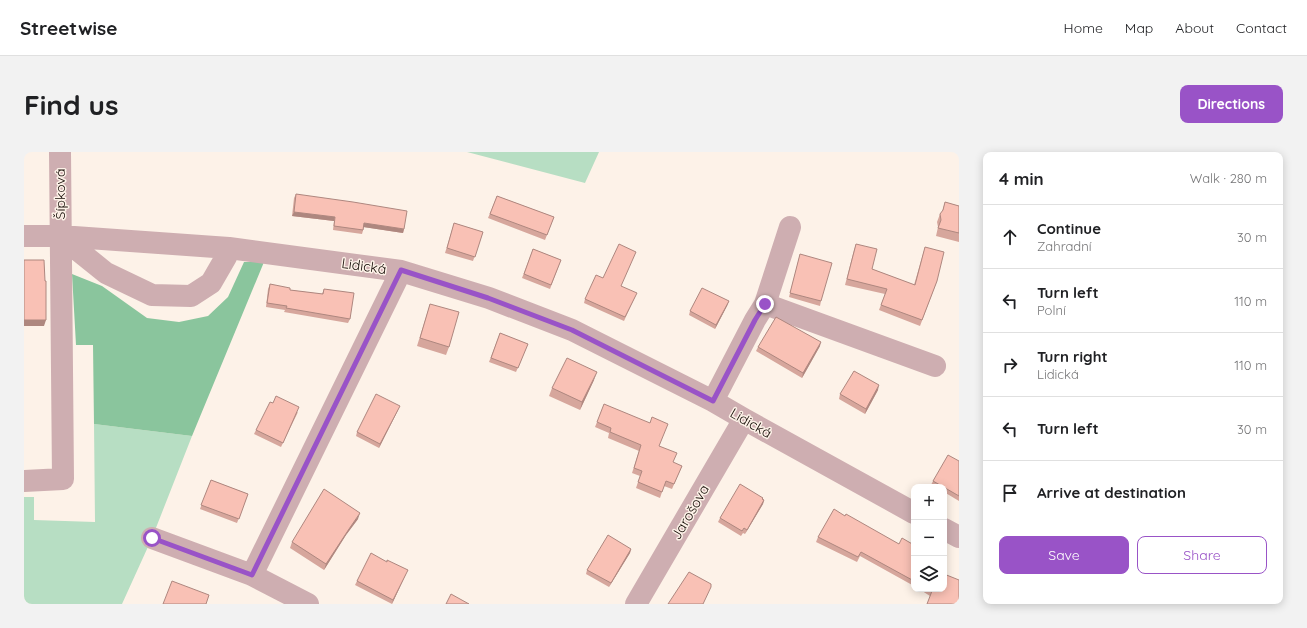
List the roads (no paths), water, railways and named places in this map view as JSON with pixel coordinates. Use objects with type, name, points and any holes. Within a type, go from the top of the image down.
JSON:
[{"type":"street","name":"Šípková","points":[[24,481],[63,480],[60,152]]},
{"type":"street","points":[[713,401],[755,320],[765,304],[790,227]]},
{"type":"street","name":"Lidická","points":[[24,236],[60,236],[229,248],[401,270],[488,298],[572,330],[713,401],[911,511]]},
{"type":"street","points":[[60,236],[106,273],[152,296],[191,296],[211,283],[229,248]]},
{"type":"street","points":[[252,575],[401,270]]},
{"type":"street","points":[[765,304],[936,366]]},
{"type":"street","name":"Jarošova","points":[[636,604],[744,419]]},
{"type":"street","points":[[947,531],[959,537]]},
{"type":"street","points":[[152,538],[252,575],[308,604]]}]
